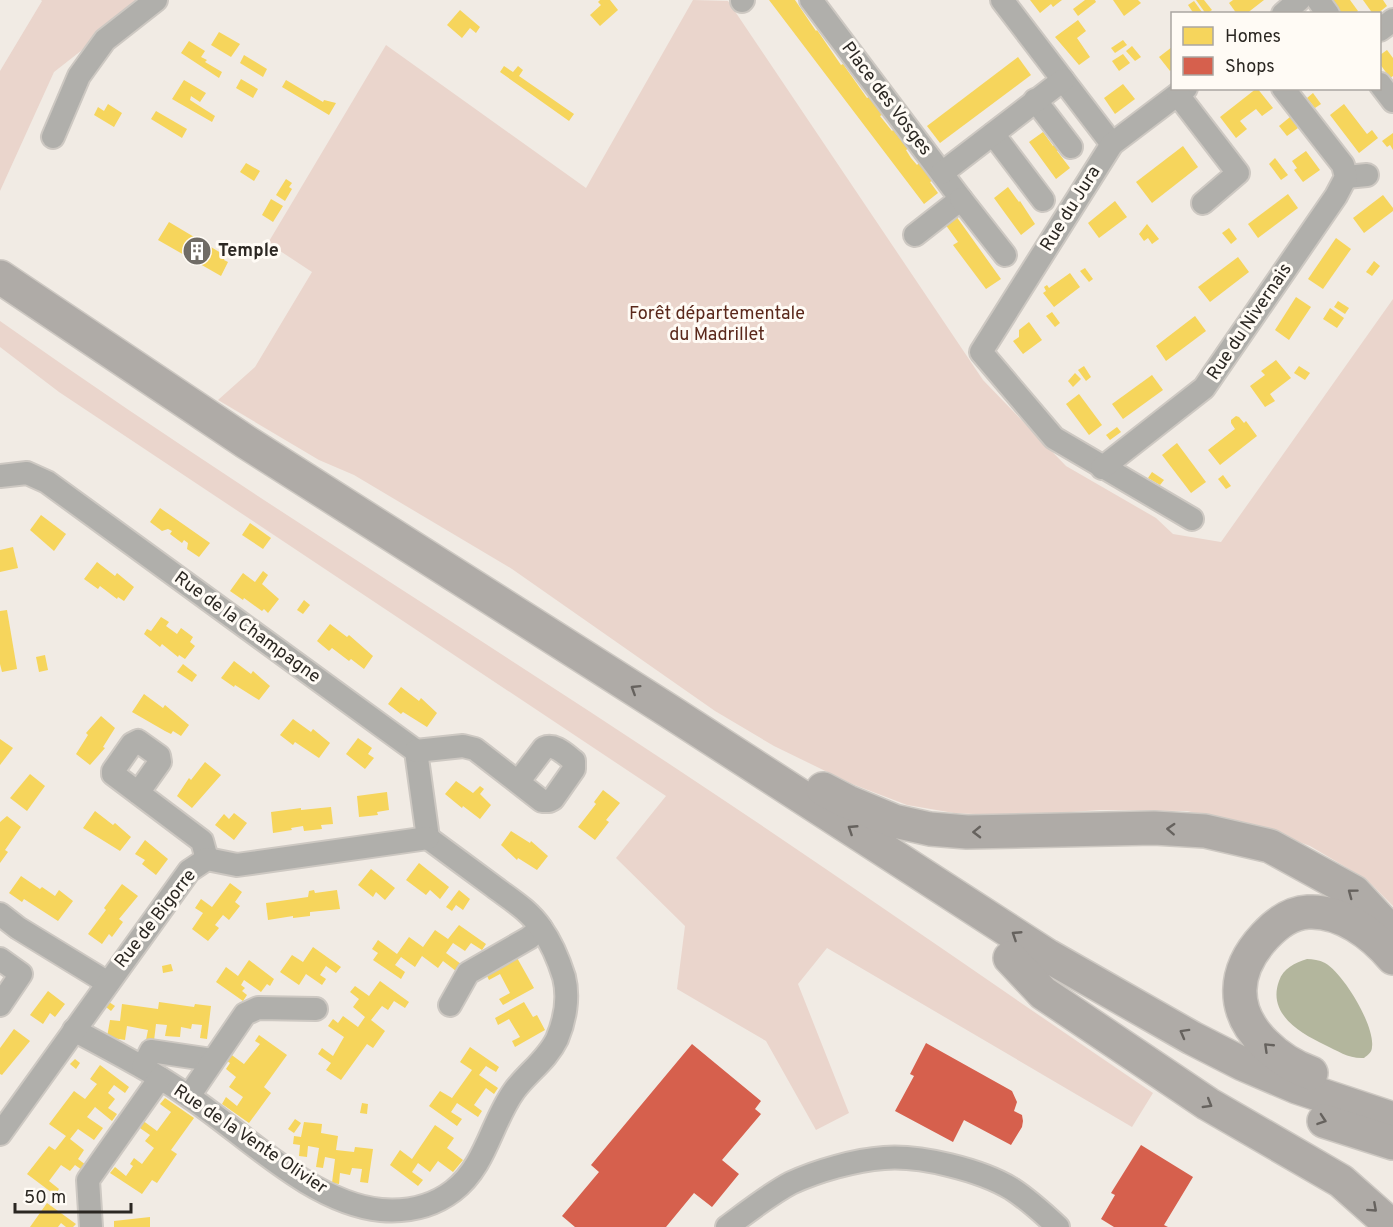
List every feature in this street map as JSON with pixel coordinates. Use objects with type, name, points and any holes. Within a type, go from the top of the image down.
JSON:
[{"type":"highway","points":[[0,277],[246,442],[1048,956],[1192,1038],[1243,1064],[1297,1088],[1393,1119]]},
{"type":"highway","points":[[0,302],[247,467],[1010,958],[1170,1050],[1254,1092],[1312,1117],[1393,1143]]},
{"type":"highway","points":[[669,711],[712,723],[808,781],[848,802],[894,821],[921,827],[968,832],[1155,828],[1205,831],[1270,846],[1354,892],[1393,934]]},
{"type":"highway","points":[[1393,958],[1369,933],[1354,924],[1308,912],[1289,917],[1275,925],[1252,950],[1240,982],[1240,1001],[1245,1018],[1257,1037],[1276,1055],[1303,1071],[1338,1083],[1393,1107]]},
{"type":"highway","points":[[1010,958],[1043,993],[1208,1104],[1341,1181],[1393,1227]]},
{"type":"street","points":[[53,137],[79,76],[105,40],[156,0]]},
{"type":"street","name":"Place des Vosges","points":[[811,0],[1005,255]]},
{"type":"street","points":[[1002,0],[1112,144]]},
{"type":"street","points":[[1284,12],[1299,0]]},
{"type":"street","points":[[1381,29],[1393,20]]},
{"type":"street","points":[[942,173],[1063,80]]},
{"type":"street","points":[[1381,85],[1393,101]]},
{"type":"street","name":"Rue du Nivernais","points":[[1102,468],[1204,388],[1329,205],[1357,176],[1343,165],[1285,90]]},
{"type":"street","points":[[1182,92],[1238,173],[1203,203]]},
{"type":"street","name":"Rue du Jura","points":[[1102,468],[1054,438],[981,352],[1112,144],[1182,92]]},
{"type":"street","points":[[1035,100],[1071,147]]},
{"type":"street","points":[[993,134],[1043,200]]},
{"type":"street","points":[[915,236],[961,199]]},
{"type":"street","points":[[1102,468],[1192,519]]},
{"type":"street","name":"Rue de la Champagne","points":[[0,476],[27,473],[47,482],[416,751]]},
{"type":"street","points":[[428,838],[416,751],[464,746],[475,749],[518,782]]},
{"type":"street","points":[[138,793],[202,841],[207,859]]},
{"type":"street","name":"Rue de Bigorre","points":[[0,1134],[189,871],[207,859],[237,864],[428,838]]},
{"type":"street","name":"Rue de la Vente Olivier","points":[[74,1030],[189,1096],[298,1177],[343,1202],[381,1210],[420,1209],[453,1191],[473,1171],[489,1142],[503,1108],[515,1089],[545,1058],[557,1039],[566,1010],[564,978],[551,945],[541,928],[526,911],[428,838]]},
{"type":"street","points":[[0,914],[18,928],[108,983]]},
{"type":"street","points":[[0,1005],[21,974],[0,959],[18,928]]},
{"type":"street","points":[[450,1005],[468,973],[529,938],[541,928]]},
{"type":"street","points":[[189,1096],[244,1014],[258,1008],[316,1009]]},
{"type":"street","points":[[91,1227],[88,1180],[151,1073],[151,1051],[212,1060]]},
{"type":"street","points":[[727,1227],[790,1184],[836,1167],[884,1158],[935,1162],[973,1171],[1011,1188],[1058,1227]]},
{"type":"green space","points":[[41,0],[146,0],[54,72],[0,191],[0,71]]},
{"type":"green space","name":"Forêt départementale du Madrillet","points":[[693,0],[728,1],[983,380],[1066,466],[1156,518],[1173,534],[1221,542],[1393,299],[1393,906],[1366,879],[1310,846],[1259,827],[1187,811],[1100,810],[1014,816],[954,813],[907,805],[852,784],[774,746],[715,711],[512,569],[354,475],[319,460],[218,400],[255,367],[312,272],[268,243],[386,45],[586,188]]},
{"type":"green space","points":[[0,321],[253,493],[739,811],[1153,1093],[1132,1127],[827,948],[798,984],[849,1113],[816,1130],[766,1041],[677,989],[685,926],[616,858],[666,796],[59,392],[0,347]]},
{"type":"shaded area","points":[[1307,959],[1323,962],[1333,969],[1357,1001],[1372,1038],[1371,1050],[1364,1058],[1348,1056],[1315,1040],[1296,1028],[1282,1013],[1277,993],[1281,976],[1290,967]]},
{"type":"building: Homes","points":[[610,0],[618,10],[600,26],[590,15],[601,5],[598,2]]},
{"type":"building: Homes","points":[[769,0],[795,0],[841,65],[843,64],[882,115],[880,116],[908,149],[906,150],[911,158],[917,165],[919,163],[938,193],[924,204]]},
{"type":"building: Homes","points":[[1030,0],[1062,0],[1053,7],[1051,4],[1040,13]]},
{"type":"building: Homes","points":[[1085,0],[1096,2],[1078,16],[1073,9]]},
{"type":"building: Homes","points":[[1113,0],[1138,0],[1141,3],[1124,16]]},
{"type":"building: Homes","points":[[1196,0],[1204,0],[1212,10],[1205,12]]},
{"type":"building: Homes","points":[[1233,0],[1264,0],[1249,12],[1236,12],[1229,3]]},
{"type":"building: Homes","points":[[1331,0],[1350,0],[1358,11],[1357,12],[1340,12]]},
{"type":"building: Homes","points":[[1363,0],[1383,0],[1387,6],[1380,12],[1372,12]]},
{"type":"building: Homes","points":[[1194,1],[1202,12],[1193,12],[1188,5]]},
{"type":"building: Homes","points":[[460,10],[480,27],[476,33],[470,28],[462,38],[447,25]]},
{"type":"building: Homes","points":[[1078,20],[1086,31],[1077,38],[1090,57],[1079,65],[1055,37]]},
{"type":"building: Homes","points":[[219,32],[240,44],[231,57],[211,45]]},
{"type":"building: Homes","points":[[1123,40],[1127,45],[1115,53],[1111,48]]},
{"type":"building: Homes","points":[[189,41],[205,51],[201,57],[222,72],[219,78],[181,53]]},
{"type":"building: Homes","points":[[1132,46],[1141,57],[1135,61],[1126,51]]},
{"type":"building: Homes","points":[[1171,48],[1170,71],[1159,57]]},
{"type":"building: Homes","points":[[1387,50],[1393,58],[1393,76],[1390,78],[1381,65],[1381,54]]},
{"type":"building: Homes","points":[[1123,54],[1130,63],[1119,71],[1112,61]]},
{"type":"building: Homes","points":[[244,55],[267,69],[263,77],[240,63]]},
{"type":"building: Homes","points":[[1018,57],[1031,75],[940,143],[927,126]]},
{"type":"building: Homes","points":[[504,66],[513,72],[518,66],[523,70],[519,76],[574,114],[569,121],[500,72]]},
{"type":"building: Homes","points":[[241,79],[258,89],[253,98],[236,88]]},
{"type":"building: Homes","points":[[184,80],[206,93],[200,102],[191,96],[190,100],[215,116],[212,122],[172,99]]},
{"type":"building: Homes","points":[[286,80],[323,102],[324,100],[336,103],[329,115],[282,87]]},
{"type":"building: Homes","points":[[1123,84],[1135,99],[1115,114],[1104,98]]},
{"type":"building: Homes","points":[[1254,90],[1259,90],[1273,108],[1262,116],[1256,109],[1240,121],[1247,129],[1236,138],[1220,117]]},
{"type":"building: Homes","points":[[1313,93],[1321,104],[1315,108],[1307,98]]},
{"type":"building: Homes","points":[[108,104],[122,113],[114,127],[94,115],[98,107],[104,111]]},
{"type":"building: Homes","points":[[1344,104],[1367,134],[1372,130],[1378,138],[1359,153],[1330,115]]},
{"type":"building: Homes","points":[[156,111],[187,129],[182,138],[151,119]]},
{"type":"building: Homes","points":[[1290,117],[1298,128],[1287,136],[1279,126]]},
{"type":"building: Homes","points":[[1043,132],[1053,146],[1055,144],[1060,150],[1057,151],[1070,168],[1056,179],[1029,142]]},
{"type":"building: Homes","points":[[1393,133],[1393,150],[1390,145],[1387,147],[1382,141]]},
{"type":"building: Homes","points":[[1183,146],[1198,167],[1152,203],[1136,182]]},
{"type":"building: Homes","points":[[1306,151],[1320,170],[1303,182],[1294,170],[1297,168],[1292,161]]},
{"type":"building: Homes","points":[[1275,158],[1288,175],[1281,180],[1269,164]]},
{"type":"building: Homes","points":[[246,163],[260,171],[254,181],[240,172]]},
{"type":"building: Homes","points":[[286,179],[292,183],[289,187],[292,189],[285,201],[276,195]]},
{"type":"building: Homes","points":[[1008,187],[1035,224],[1021,235],[994,198]]},
{"type":"building: Homes","points":[[1288,194],[1298,208],[1258,238],[1248,224]]},
{"type":"building: Homes","points":[[1383,195],[1393,211],[1364,233],[1353,218]]},
{"type":"building: Homes","points":[[271,199],[283,206],[273,222],[262,215]]},
{"type":"building: Homes","points":[[1115,201],[1127,217],[1099,238],[1088,223]]},
{"type":"building: Homes","points":[[956,216],[1001,279],[986,289],[953,245],[958,242],[945,224]]},
{"type":"building: Homes","name":"Temple","points":[[169,222],[226,256],[224,260],[228,262],[221,276],[158,240]]},
{"type":"building: Homes","points":[[1147,224],[1159,239],[1152,244],[1148,238],[1144,241],[1139,234]]},
{"type":"building: Homes","points":[[1229,228],[1237,239],[1231,244],[1222,233]]},
{"type":"building: Homes","points":[[1336,238],[1351,249],[1323,289],[1308,279]]},
{"type":"building: Homes","points":[[1238,257],[1249,272],[1210,302],[1198,287]]},
{"type":"building: Homes","points":[[1374,261],[1380,266],[1372,276],[1366,272]]},
{"type":"building: Homes","points":[[1085,268],[1093,279],[1089,282],[1080,271]]},
{"type":"building: Homes","points":[[1070,273],[1080,287],[1054,307],[1043,293],[1046,291],[1044,287],[1047,285],[1049,288]]},
{"type":"building: Homes","points":[[1296,297],[1311,307],[1289,340],[1275,330]]},
{"type":"building: Homes","points":[[1338,301],[1349,308],[1345,314],[1334,307]]},
{"type":"building: Homes","points":[[1330,308],[1344,318],[1337,328],[1323,319]]},
{"type":"building: Homes","points":[[1052,312],[1060,323],[1055,327],[1046,316]]},
{"type":"building: Homes","points":[[1195,316],[1206,331],[1166,361],[1156,346]]},
{"type":"building: Homes","points":[[1029,322],[1042,340],[1023,354],[1013,341],[1019,337],[1019,330]]},
{"type":"building: Homes","points":[[1276,360],[1291,378],[1270,394],[1275,401],[1265,407],[1250,386],[1265,375],[1261,371]]},
{"type":"building: Homes","points":[[1084,366],[1091,377],[1086,381],[1078,370]]},
{"type":"building: Homes","points":[[1299,366],[1310,373],[1305,380],[1294,373]]},
{"type":"building: Homes","points":[[1075,373],[1081,379],[1073,387],[1068,381]]},
{"type":"building: Homes","points":[[1152,375],[1163,390],[1123,419],[1112,404]]},
{"type":"building: Homes","points":[[1079,394],[1102,425],[1089,435],[1066,404]]},
{"type":"building: Homes","points":[[1236,416],[1244,423],[1246,421],[1257,436],[1220,465],[1208,450],[1235,429],[1231,420]]},
{"type":"building: Homes","points":[[1117,427],[1121,432],[1110,440],[1106,435]]},
{"type":"building: Homes","points":[[1177,443],[1206,482],[1191,493],[1162,455]]},
{"type":"building: Homes","points":[[1152,472],[1164,480],[1160,485],[1148,478]]},
{"type":"building: Homes","points":[[1223,475],[1231,486],[1226,489],[1218,479]]},
{"type":"building: Homes","points":[[160,508],[210,543],[199,557],[187,549],[188,543],[184,540],[182,543],[170,534],[172,531],[168,529],[162,531],[150,522]]},
{"type":"building: Homes","points":[[41,515],[66,534],[54,551],[30,530]]},
{"type":"building: Homes","points":[[250,523],[271,538],[263,549],[242,535]]},
{"type":"building: Homes","points":[[13,547],[18,568],[0,572],[0,550]]},
{"type":"building: Homes","points":[[97,562],[115,576],[117,573],[134,587],[124,601],[118,597],[117,599],[100,586],[98,589],[84,579]]},
{"type":"building: Homes","points":[[263,571],[268,575],[262,584],[279,599],[268,613],[230,591],[243,573],[255,582]]},
{"type":"building: Homes","points":[[304,600],[310,605],[303,614],[297,610]]},
{"type":"building: Homes","points":[[7,610],[17,669],[2,672],[0,611]]},
{"type":"building: Homes","points":[[161,617],[169,622],[166,626],[177,634],[181,628],[193,637],[190,642],[195,646],[185,659],[179,655],[178,657],[162,644],[160,647],[144,634],[147,629],[151,631]]},
{"type":"building: Homes","points":[[330,624],[347,637],[349,635],[373,656],[364,669],[332,648],[329,651],[317,641]]},
{"type":"building: Homes","points":[[45,655],[48,670],[39,672],[36,657]]},
{"type":"building: Homes","points":[[234,661],[251,674],[253,671],[270,686],[259,700],[221,678]]},
{"type":"building: Homes","points":[[183,664],[197,675],[192,682],[177,672]]},
{"type":"building: Homes","points":[[401,687],[419,701],[421,698],[437,713],[427,727],[403,712],[401,714],[388,704]]},
{"type":"building: Homes","points":[[144,694],[163,708],[165,705],[189,725],[181,736],[173,731],[171,734],[132,712]]},
{"type":"building: Homes","points":[[101,716],[115,728],[103,747],[105,748],[90,765],[76,754],[88,735],[86,733]]},
{"type":"building: Homes","points":[[293,719],[311,732],[313,729],[330,743],[319,758],[295,742],[293,745],[280,735]]},
{"type":"building: Homes","points":[[358,738],[372,748],[368,754],[374,758],[365,769],[346,754]]},
{"type":"building: Homes","points":[[0,739],[13,748],[0,765]]},
{"type":"building: Homes","points":[[205,762],[221,775],[192,808],[177,796],[189,778],[191,780]]},
{"type":"building: Homes","points":[[30,774],[45,786],[27,811],[10,798]]},
{"type":"building: Homes","points":[[456,781],[473,793],[480,786],[484,789],[480,794],[491,805],[480,819],[445,794]]},
{"type":"building: Homes","points":[[603,790],[620,803],[606,820],[609,822],[595,840],[578,827],[596,804],[594,802]]},
{"type":"building: Homes","points":[[387,792],[389,810],[377,812],[378,815],[359,817],[357,796]]},
{"type":"building: Homes","points":[[331,807],[333,824],[321,825],[322,829],[304,831],[303,826],[273,833],[271,812]]},
{"type":"building: Homes","points":[[95,811],[113,825],[115,823],[131,837],[120,851],[83,828]]},
{"type":"building: Homes","points":[[234,813],[247,823],[234,840],[215,825],[224,814],[229,819]]},
{"type":"building: Homes","points":[[7,816],[21,827],[5,850],[8,852],[0,863],[0,822]]},
{"type":"building: Homes","points":[[511,831],[530,843],[531,841],[548,856],[537,870],[518,858],[517,860],[501,845]]},
{"type":"building: Homes","points":[[145,840],[168,859],[156,875],[142,864],[145,860],[135,854]]},
{"type":"building: Homes","points":[[419,863],[449,887],[440,899],[430,890],[426,895],[406,880]]},
{"type":"building: Homes","points":[[371,869],[395,888],[385,900],[376,892],[373,897],[358,885]]},
{"type":"building: Homes","points":[[21,876],[55,896],[59,890],[73,901],[58,921],[24,899],[22,902],[9,893]]},
{"type":"building: Homes","points":[[230,883],[242,892],[235,902],[240,906],[229,920],[223,915],[215,925],[219,928],[208,941],[192,929],[203,913],[195,908],[201,899],[212,907]]},
{"type":"building: Homes","points":[[122,884],[138,896],[119,919],[123,922],[112,937],[109,934],[102,944],[88,934]]},
{"type":"building: Homes","points":[[314,890],[315,893],[337,890],[340,909],[310,912],[310,916],[268,920],[266,903],[308,897],[309,891]]},
{"type":"building: Homes","points":[[459,890],[470,899],[463,910],[456,905],[452,911],[446,907]]},
{"type":"building: Homes","points":[[459,925],[486,944],[482,950],[471,943],[465,951],[453,943],[446,953],[461,964],[456,971],[443,961],[438,968],[422,956],[415,967],[401,957],[395,965],[405,972],[401,979],[373,960],[378,953],[372,949],[378,940],[397,954],[409,937],[423,947],[435,930],[448,939]]},
{"type":"building: Homes","points":[[313,947],[341,967],[336,973],[326,966],[320,975],[326,979],[322,985],[306,974],[299,985],[280,972],[292,955],[303,962]]},
{"type":"building: Homes","points":[[516,956],[534,988],[503,1005],[499,999],[510,993],[500,974],[489,980],[486,974]]},
{"type":"building: Homes","points":[[249,960],[274,979],[270,986],[267,984],[261,992],[244,980],[241,985],[245,988],[242,991],[247,995],[243,1001],[216,982],[226,967],[238,976]]},
{"type":"building: Homes","points":[[171,964],[173,971],[163,973],[162,966]]},
{"type":"building: Homes","points":[[380,981],[409,1002],[405,1008],[394,1001],[388,1010],[382,1006],[371,1020],[385,1031],[373,1048],[367,1044],[341,1080],[326,1070],[331,1063],[318,1054],[322,1048],[333,1056],[344,1037],[328,1026],[333,1019],[338,1023],[343,1016],[358,1027],[365,1017],[353,1007],[359,999],[350,992],[355,986],[369,996]]},
{"type":"building: Homes","points":[[48,991],[65,1004],[55,1017],[50,1013],[43,1024],[30,1015]]},
{"type":"building: Homes","points":[[109,1002],[115,1006],[111,1011],[106,1007]]},
{"type":"building: Homes","points":[[159,1002],[194,1007],[195,1004],[211,1006],[207,1039],[200,1038],[202,1025],[192,1024],[191,1029],[181,1027],[180,1037],[165,1036],[167,1025],[156,1024],[154,1041],[146,1040],[148,1030],[127,1026],[125,1040],[107,1037],[110,1020],[120,1021],[122,1004],[158,1009]]},
{"type":"building: Homes","points":[[524,1002],[533,1017],[537,1015],[545,1030],[515,1047],[512,1041],[520,1037],[509,1019],[498,1025],[495,1018]]},
{"type":"building: Homes","points":[[14,1029],[30,1041],[2,1075],[0,1074],[0,1048]]},
{"type":"building: Homes","points":[[259,1035],[287,1055],[264,1087],[271,1093],[249,1123],[222,1104],[226,1097],[237,1106],[243,1097],[229,1087],[236,1077],[226,1069],[230,1063],[224,1059],[229,1053],[244,1064],[260,1044],[255,1041]]},
{"type":"building: Homes","points":[[470,1047],[499,1067],[496,1072],[486,1066],[479,1075],[498,1088],[494,1094],[486,1088],[474,1105],[482,1111],[478,1117],[457,1103],[451,1112],[462,1119],[457,1126],[429,1106],[440,1091],[452,1098],[472,1070],[460,1062]]},
{"type":"building: Homes","points":[[75,1059],[80,1063],[76,1069],[70,1064]]},
{"type":"building: Homes","points":[[100,1065],[129,1087],[125,1093],[114,1085],[108,1093],[115,1099],[108,1108],[117,1114],[112,1121],[95,1107],[87,1117],[103,1128],[94,1140],[78,1129],[70,1139],[84,1150],[78,1159],[86,1165],[82,1170],[75,1165],[70,1171],[61,1165],[49,1181],[59,1189],[55,1195],[27,1174],[49,1146],[55,1150],[66,1136],[49,1124],[74,1091],[85,1099],[97,1084],[90,1079]]},
{"type":"building: Homes","points":[[165,1098],[194,1118],[171,1150],[177,1154],[157,1183],[152,1180],[142,1194],[110,1173],[115,1167],[126,1176],[133,1166],[130,1164],[134,1158],[142,1164],[154,1148],[145,1141],[150,1135],[137,1126],[142,1120],[157,1131],[171,1112],[160,1104]]},
{"type":"building: Homes","points":[[362,1103],[368,1104],[367,1114],[360,1113]]},
{"type":"building: Homes","points":[[295,1119],[301,1123],[294,1133],[288,1129]]},
{"type":"building: Homes","points":[[304,1122],[322,1124],[321,1133],[338,1136],[336,1150],[354,1152],[355,1147],[373,1149],[368,1183],[360,1182],[362,1169],[352,1168],[350,1175],[340,1173],[339,1184],[332,1183],[335,1159],[325,1157],[323,1168],[316,1167],[319,1148],[308,1146],[307,1157],[299,1156],[300,1145],[293,1144],[294,1136],[301,1137]]},
{"type":"building: Homes","points":[[435,1125],[454,1138],[447,1148],[463,1160],[453,1172],[438,1161],[430,1172],[418,1163],[412,1172],[423,1180],[418,1186],[390,1165],[400,1150],[412,1159]]},
{"type":"building: Homes","points":[[47,1203],[76,1224],[73,1227],[66,1227],[61,1223],[58,1227],[30,1227]]},
{"type":"building: Homes","points":[[150,1217],[150,1227],[114,1227],[114,1221]]},
{"type":"building: Shops","points":[[926,1043],[1012,1091],[1017,1102],[1014,1111],[1022,1115],[1023,1121],[1011,1145],[964,1120],[953,1142],[895,1111],[914,1076],[910,1074]]},
{"type":"building: Shops","points":[[692,1044],[761,1101],[755,1109],[761,1114],[722,1160],[739,1174],[712,1207],[694,1193],[666,1227],[575,1227],[562,1216],[599,1172],[591,1165]]},
{"type":"building: Shops","points":[[1141,1145],[1193,1177],[1164,1225],[1168,1227],[1114,1227],[1101,1219],[1115,1195],[1111,1193]]},
{"type":"place","name":"Temple","points":[[197,251]]}]
